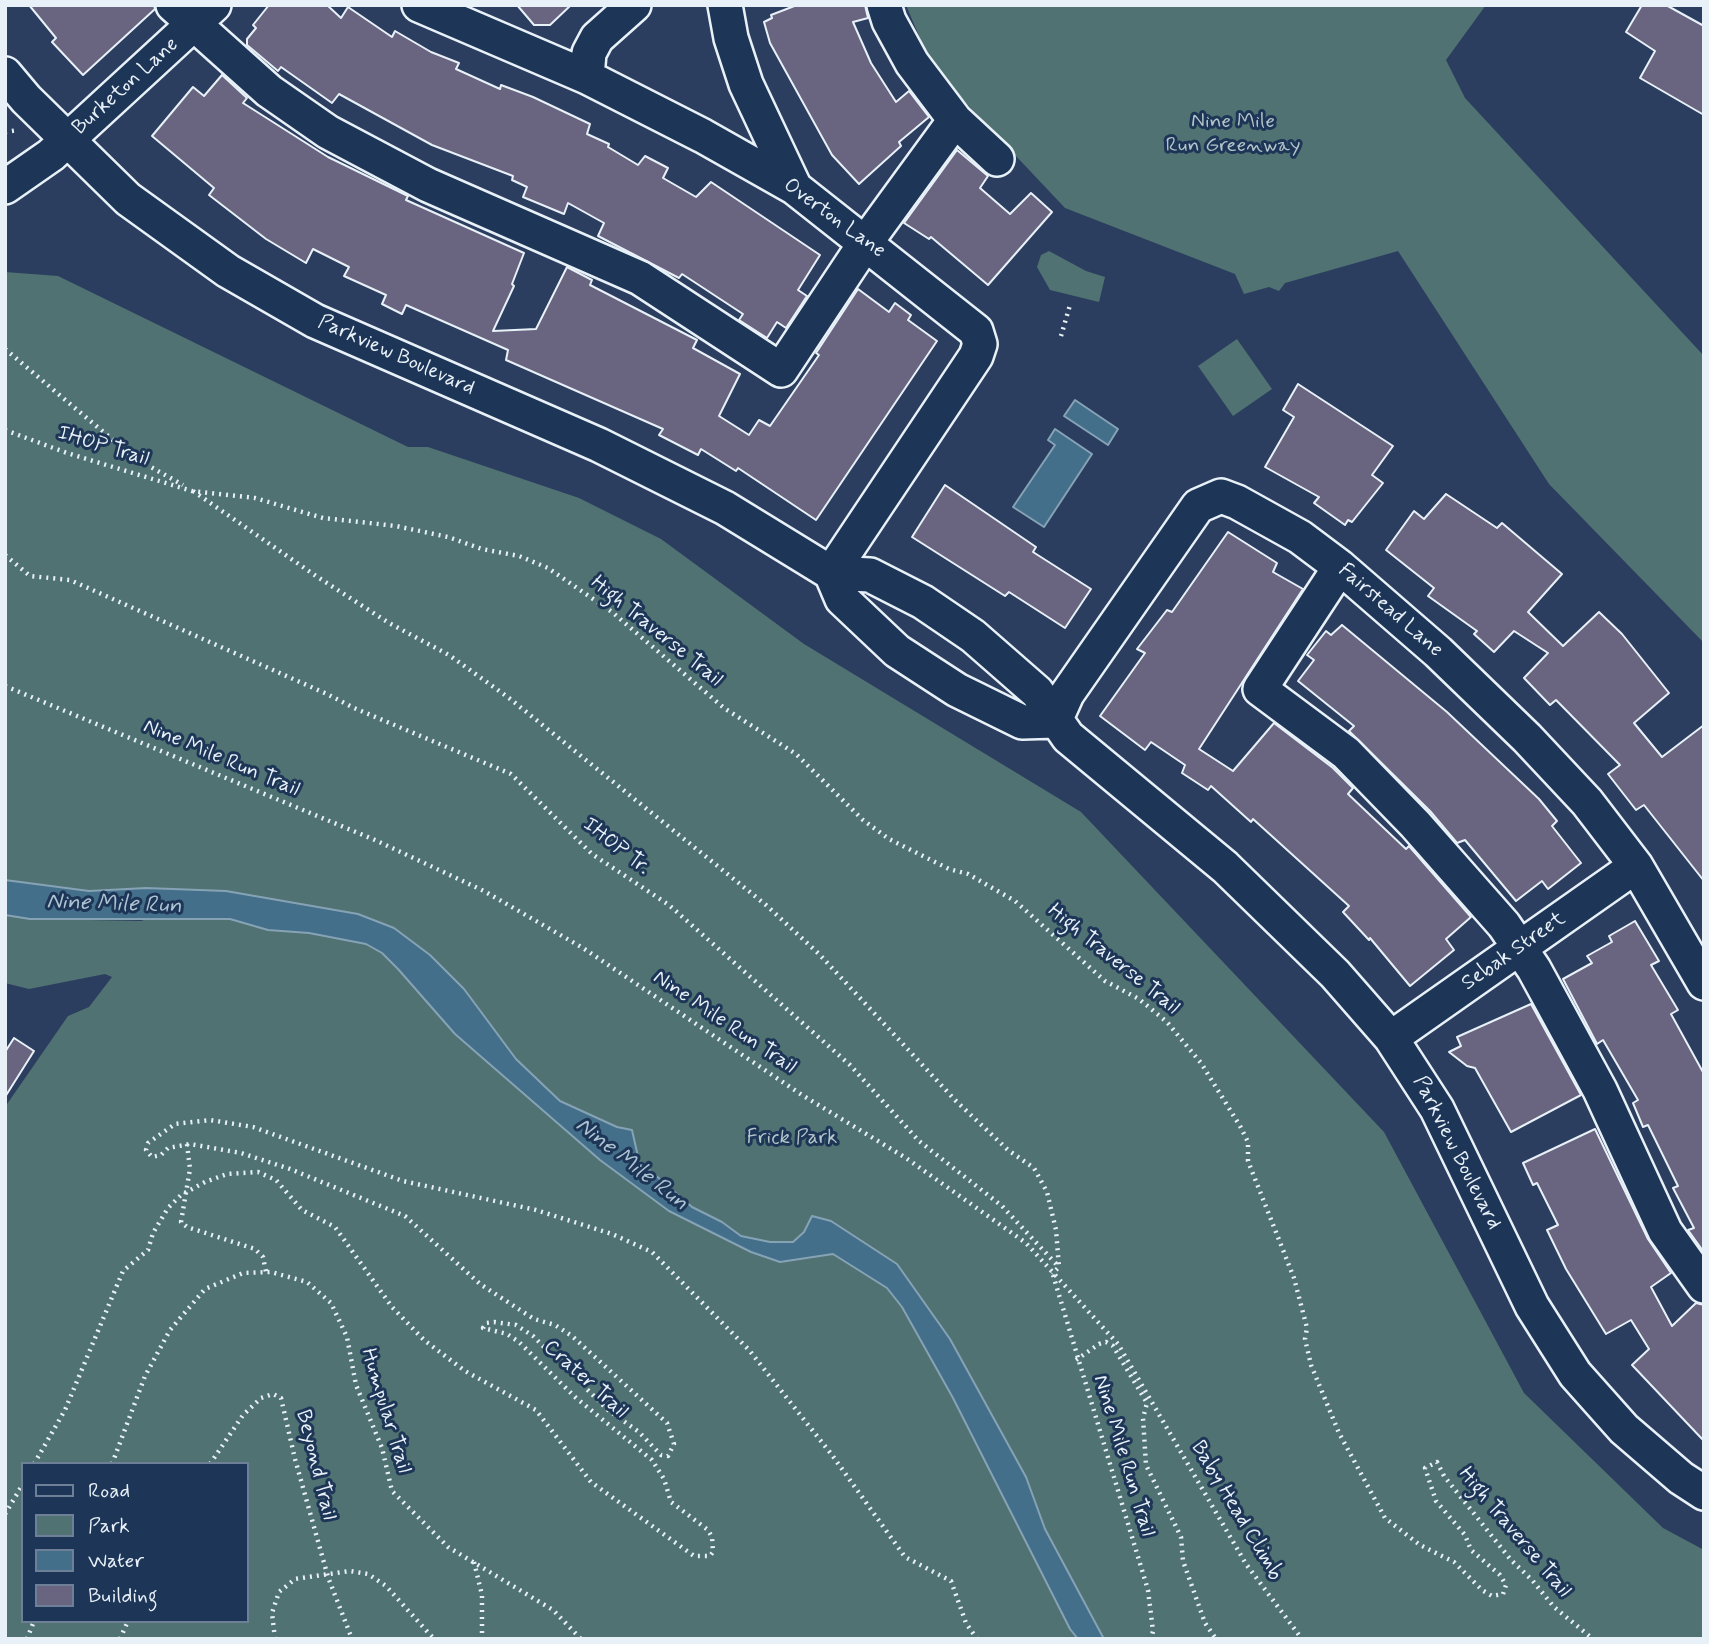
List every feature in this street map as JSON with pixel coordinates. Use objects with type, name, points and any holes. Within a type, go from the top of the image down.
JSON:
[{"type":"street","name":"Overton Lane","points":[[419,5],[587,77],[703,136],[795,188],[976,331],[980,344],[976,356],[831,573]]},
{"type":"street","points":[[587,77],[589,53],[597,38],[634,5]]},
{"type":"street","points":[[726,5],[731,38],[746,84],[795,188]]},
{"type":"street","points":[[884,5],[889,21],[912,63],[956,120],[998,159]]},
{"type":"street","points":[[193,12],[269,91],[328,132],[428,185],[640,278],[781,370],[866,242],[956,120]]},
{"type":"street","name":"Burketon Lane","points":[[5,187],[69,139],[193,12]]},
{"type":"street","name":"Parkview Boulevard","points":[[5,75],[128,199],[228,271],[315,321],[599,445],[725,508],[831,573],[870,575],[923,602],[973,636],[1037,692],[1068,737],[1225,866],[1335,974],[1391,1038],[1437,1108],[1532,1306],[1575,1374],[1624,1429],[1681,1478],[1704,1493]]},
{"type":"street","name":"Fairstead Lane","points":[[1055,721],[1067,694],[1198,506],[1221,496],[1237,502],[1300,537],[1340,567],[1438,652],[1527,738],[1587,802],[1636,866],[1704,983]]},
{"type":"street","points":[[1340,567],[1260,689],[1346,753],[1476,889],[1520,948],[1600,1090],[1665,1231],[1704,1286]]},
{"type":"street","points":[[831,573],[842,599],[907,657],[957,690],[1022,722],[1055,721]]},
{"type":"street","name":"Sebak Street","points":[[1391,1038],[1636,866]]},
{"type":"path","points":[[1061,336],[1070,305]]},
{"type":"path","points":[[5,349],[133,457],[192,491],[389,623],[449,655],[509,698],[766,905],[818,954],[956,1101],[1008,1150],[1034,1168],[1050,1205],[1056,1230],[1059,1267],[1052,1274]]},
{"type":"path","name":"IHOP Trail","points":[[5,430],[68,453],[192,491]]},
{"type":"path","name":"High Traverse Trail","points":[[192,491],[255,498],[323,518],[396,526],[448,537],[482,549],[519,556],[548,568],[612,612],[724,708],[796,754],[863,820],[889,839],[949,869],[968,874],[1015,901],[1105,981],[1139,999],[1167,1021],[1200,1063],[1248,1142],[1248,1161],[1294,1278],[1307,1328],[1305,1339],[1311,1365],[1339,1433],[1385,1518],[1420,1545],[1454,1562],[1482,1590],[1492,1596],[1503,1594],[1506,1585],[1500,1575],[1471,1550],[1465,1535],[1436,1501],[1425,1468],[1437,1462],[1444,1476],[1511,1560],[1532,1580],[1554,1608],[1593,1639]]},
{"type":"path","name":"IHOP Tr.","points":[[5,555],[30,576],[70,580],[512,774],[592,854],[669,905],[850,1065],[919,1141],[1002,1206],[1059,1267]]},
{"type":"path","name":"Nine Mile Run Trail","points":[[5,686],[375,840],[484,891],[536,920],[802,1095],[906,1158],[1026,1242],[1052,1274],[1148,1590],[1153,1631],[1151,1639]]},
{"type":"path","points":[[266,1272],[263,1257],[255,1249],[199,1231],[181,1222],[190,1156],[187,1144],[168,1148],[161,1155],[152,1157],[146,1150],[148,1143],[175,1124],[209,1120],[253,1127],[403,1181],[536,1210],[612,1234],[652,1252],[749,1350],[832,1455],[905,1557],[951,1581],[966,1623],[977,1639]]},
{"type":"path","name":"Crater Trail","points":[[187,1144],[254,1157],[405,1216],[480,1284],[534,1319],[555,1325],[572,1336],[667,1423],[673,1436],[672,1452],[661,1455],[639,1432],[608,1410],[533,1336],[516,1325],[494,1322],[486,1323],[483,1328],[507,1334],[519,1342],[575,1397],[652,1460],[664,1479],[671,1502],[708,1530],[712,1537],[713,1552],[710,1556],[694,1556],[672,1538],[617,1503],[592,1482],[536,1410],[465,1371],[424,1340],[392,1307],[335,1227],[302,1210],[276,1180],[258,1172],[227,1174],[187,1192]]},
{"type":"path","points":[[35,1462],[65,1410],[123,1271],[148,1250],[153,1233],[168,1208],[187,1192]]},
{"type":"path","name":"Humpular Trail","points":[[113,1462],[145,1376],[170,1330],[205,1289],[243,1273],[266,1272],[307,1282],[331,1303],[347,1337],[356,1385],[382,1448],[392,1491],[448,1547],[552,1610],[581,1639]]},
{"type":"path","name":"Baby Head Climb","points":[[1052,1274],[1118,1344],[1246,1564],[1302,1639]]},
{"type":"path","points":[[1076,1360],[1107,1342],[1113,1346],[1147,1402],[1143,1418],[1146,1465],[1181,1536],[1183,1561],[1205,1623],[1216,1639]]},
{"type":"path","points":[[1136,1383],[1150,1396]]},
{"type":"path","name":"Beyond Trail","points":[[212,1462],[243,1415],[261,1398],[273,1394],[281,1398],[327,1574],[352,1639]]},
{"type":"path","points":[[5,1514],[21,1487]]},
{"type":"path","points":[[474,1562],[482,1595],[482,1639]]},
{"type":"path","points":[[275,1639],[272,1614],[279,1592],[295,1579],[350,1571],[368,1574],[386,1586],[434,1639]]},
{"type":"path","points":[[120,1639],[127,1623]]},
{"type":"green space","name":"Nine Mile Run Greenway","points":[[906,5],[1486,5],[1446,60],[1465,98],[1704,356],[1704,643],[1549,484],[1398,251],[1285,283],[1279,291],[1269,287],[1244,294],[1235,274],[1065,208],[932,67]]},
{"type":"green space","points":[[1049,251],[1086,271],[1105,277],[1099,302],[1050,290],[1037,267],[1041,255]]},
{"type":"green space","name":"Frick Park","points":[[5,272],[58,276],[408,447],[428,447],[579,498],[661,539],[804,644],[1081,812],[1384,1132],[1524,1393],[1663,1528],[1704,1550],[1704,1639],[5,1639],[5,1107],[68,1016],[89,1007],[112,977],[105,974],[29,989],[5,983],[5,915],[30,919],[144,921],[30,883],[5,880]]},
{"type":"green space","points":[[1237,339],[1272,389],[1233,416],[1198,366]]},
{"type":"water","points":[[1075,400],[1118,429],[1108,445],[1064,416]]},
{"type":"water","points":[[1055,429],[1092,454],[1044,527],[1013,507],[1055,445],[1048,440]]},
{"type":"water","name":"Nine Mile Run","points":[[5,880],[89,891],[146,888],[226,891],[358,914],[394,928],[430,955],[464,989],[516,1059],[560,1101],[617,1127],[632,1130],[639,1161],[692,1207],[722,1222],[741,1236],[770,1242],[793,1242],[804,1232],[812,1216],[831,1221],[897,1264],[950,1339],[1026,1477],[1045,1529],[1104,1639],[1078,1639],[1070,1629],[953,1398],[902,1307],[887,1288],[833,1254],[780,1262],[751,1252],[669,1211],[600,1160],[455,1034],[398,969],[382,953],[366,944],[309,933],[268,930],[230,919],[30,919],[5,915]]},
{"type":"building","points":[[29,5],[154,5],[155,9],[83,75],[52,42],[56,38]]},
{"type":"building","points":[[269,5],[327,5],[341,18],[348,7],[392,37],[395,31],[431,52],[459,63],[456,69],[500,89],[501,85],[533,97],[590,124],[587,134],[609,144],[608,147],[638,165],[645,156],[668,168],[663,178],[696,197],[711,182],[820,255],[798,290],[807,296],[786,328],[777,322],[767,338],[739,320],[743,314],[682,274],[679,278],[598,236],[604,223],[568,203],[564,214],[523,197],[527,187],[512,180],[513,176],[432,145],[339,94],[332,103],[281,67],[278,71],[247,45],[247,39],[256,28],[253,25]]},
{"type":"building","points":[[517,5],[571,5],[550,25],[534,25]]},
{"type":"building","points":[[797,5],[865,5],[868,18],[853,22],[871,63],[896,102],[909,91],[929,117],[899,142],[901,146],[859,184],[832,155],[770,43],[764,22],[772,18],[771,15]]},
{"type":"building","points":[[1642,5],[1666,5],[1704,26],[1704,115],[1640,78],[1655,51],[1626,32]]},
{"type":"building","points":[[222,75],[247,98],[243,103],[328,157],[408,196],[406,200],[524,253],[512,284],[514,286],[493,331],[536,329],[567,267],[592,280],[590,285],[697,340],[693,348],[740,374],[719,416],[749,435],[759,420],[770,426],[819,355],[816,353],[858,289],[889,312],[895,303],[911,315],[908,320],[937,341],[816,520],[738,468],[736,471],[701,449],[698,455],[659,435],[663,429],[506,360],[508,350],[406,305],[402,314],[382,304],[386,295],[344,276],[349,267],[313,249],[306,263],[266,239],[209,195],[214,188],[152,136],[193,87],[204,96]]},
{"type":"building","points":[[957,150],[988,176],[980,188],[1010,214],[1031,193],[1052,212],[988,285],[931,237],[929,239],[904,223]]},
{"type":"building","points":[[1298,384],[1393,446],[1372,475],[1383,483],[1352,522],[1348,520],[1345,525],[1314,503],[1319,497],[1265,467],[1294,417],[1283,410]]},
{"type":"building","points":[[945,485],[1036,547],[1033,552],[1091,589],[1065,628],[1009,592],[1005,596],[912,537]]},
{"type":"building","points":[[1446,494],[1497,528],[1502,523],[1562,574],[1528,612],[1563,646],[1599,612],[1622,634],[1669,693],[1634,723],[1662,757],[1704,725],[1704,881],[1644,805],[1636,810],[1608,774],[1620,765],[1556,700],[1550,705],[1524,678],[1548,653],[1514,631],[1494,652],[1474,634],[1477,631],[1428,596],[1434,588],[1386,550],[1414,511],[1424,519]]},
{"type":"building","points":[[1228,532],[1277,563],[1273,572],[1303,589],[1199,749],[1233,771],[1274,723],[1333,768],[1353,788],[1348,794],[1406,849],[1409,846],[1471,917],[1446,939],[1454,950],[1410,986],[1370,938],[1369,940],[1343,912],[1349,906],[1253,819],[1251,822],[1211,786],[1208,790],[1182,773],[1185,765],[1151,742],[1145,750],[1100,716],[1145,653],[1137,649],[1167,610],[1172,612]]},
{"type":"building","points":[[1342,625],[1447,712],[1539,799],[1557,821],[1552,826],[1581,863],[1548,889],[1542,881],[1516,901],[1465,840],[1457,843],[1430,811],[1349,731],[1354,726],[1298,681],[1314,660],[1307,655],[1326,631],[1331,635]]},
{"type":"building","points":[[1635,921],[1659,961],[1651,965],[1678,1010],[1671,1014],[1704,1074],[1703,1251],[1688,1230],[1694,1228],[1673,1188],[1678,1186],[1648,1125],[1643,1127],[1633,1103],[1638,1100],[1603,1040],[1597,1044],[1563,979],[1592,963],[1587,956],[1612,942],[1609,936]]},
{"type":"building","points":[[1531,1004],[1581,1095],[1511,1132],[1475,1068],[1467,1066],[1449,1052],[1461,1046],[1457,1037]]},
{"type":"building","points":[[14,1038],[34,1051],[5,1097],[5,1052]]},
{"type":"building","points":[[1595,1129],[1648,1239],[1671,1273],[1651,1287],[1672,1326],[1696,1303],[1704,1305],[1704,1441],[1632,1365],[1649,1349],[1631,1320],[1606,1334],[1566,1269],[1547,1230],[1558,1225],[1537,1183],[1533,1185],[1523,1163]]}]
